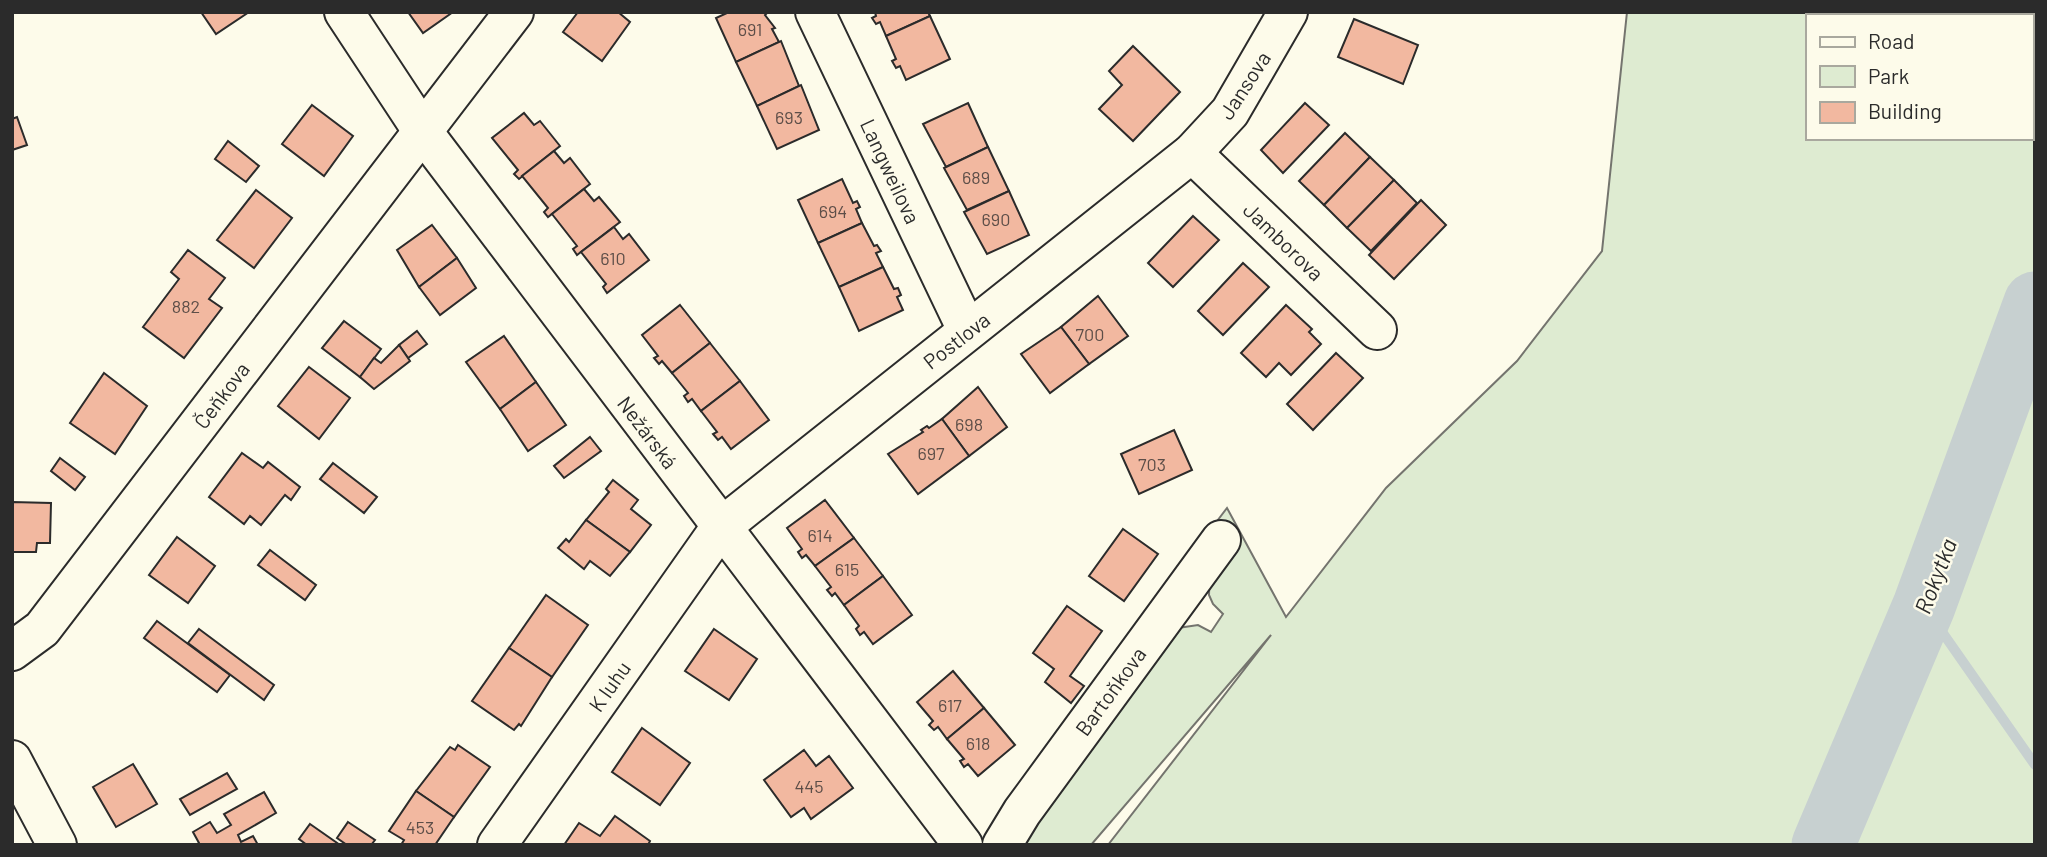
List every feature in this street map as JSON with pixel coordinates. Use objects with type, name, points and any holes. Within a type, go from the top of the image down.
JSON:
[{"type":"street","name":"Nežárská","points":[[344,12],[423,132],[720,528],[963,845]]},
{"type":"street","name":"Čeňkova","points":[[12,651],[42,629],[514,12]]},
{"type":"street","name":"Langweilova","points":[[816,12],[967,330]]},
{"type":"street","name":"Jansova","points":[[1192,153],[1230,112],[1288,12]]},
{"type":"street","name":"Postlova","points":[[720,528],[967,330],[1095,233],[1192,153]]},
{"type":"street","name":"Jamborova","points":[[1192,153],[1377,330]]},
{"type":"street","name":"K luhu","points":[[497,845],[720,528]]},
{"type":"street","name":"Bartoňkova","points":[[1002,845],[1022,812],[1221,540]]},
{"type":"street","points":[[17,779],[57,845]]},
{"type":"green space","points":[[1627,12],[2035,12],[2035,845],[1108,845],[1271,635],[1091,845],[1025,845],[1026,839],[1178,628],[1198,625],[1211,632],[1223,614],[1213,604],[1209,595],[1211,529],[1227,508],[1286,617],[1386,488],[1517,361],[1602,251]]},
{"type":"building","points":[[201,12],[249,12],[216,34]]},
{"type":"building","points":[[408,12],[453,12],[423,33]]},
{"type":"building","points":[[578,12],[618,12],[630,22],[602,61],[563,32]]},
{"type":"building","points":[[729,12],[768,12],[765,15],[775,28],[772,29],[779,42],[736,62],[716,18]]},
{"type":"building","points":[[875,12],[928,12],[930,16],[886,36],[880,22],[876,24],[872,18],[876,16]]},
{"type":"building","points":[[930,16],[950,59],[906,80],[900,66],[896,68],[892,61],[896,59],[886,36]]},
{"type":"building","points":[[1354,19],[1418,45],[1403,84],[1338,57]]},
{"type":"building","points":[[781,41],[799,86],[757,106],[736,62]]},
{"type":"building","points":[[1133,46],[1180,92],[1133,141],[1099,109],[1122,85],[1109,71]]},
{"type":"building","points":[[801,85],[819,130],[777,149],[757,106]]},
{"type":"building","points":[[968,103],[988,147],[946,167],[923,124]]},
{"type":"building","points":[[1305,103],[1329,125],[1283,173],[1261,150]]},
{"type":"building","points":[[312,105],[353,136],[324,176],[282,144]]},
{"type":"building","points":[[524,113],[534,125],[540,121],[560,146],[519,179],[514,174],[518,170],[492,138]]},
{"type":"building","points":[[17,117],[27,145],[12,150],[12,119]]},
{"type":"building","points":[[1345,133],[1370,157],[1324,205],[1299,181]]},
{"type":"building","points":[[228,141],[259,166],[246,182],[215,159]]},
{"type":"building","points":[[988,147],[1009,191],[967,210],[944,168]]},
{"type":"building","points":[[554,151],[564,163],[570,158],[590,184],[548,217],[544,212],[548,208],[522,176]]},
{"type":"building","points":[[1370,157],[1394,180],[1347,228],[1324,205]]},
{"type":"building","points":[[842,179],[853,203],[857,201],[860,207],[856,209],[862,223],[818,243],[798,200]]},
{"type":"building","points":[[1394,180],[1417,203],[1371,251],[1347,228]]},
{"type":"building","points":[[584,189],[594,201],[599,197],[620,222],[577,255],[573,249],[577,246],[552,214]]},
{"type":"building","points":[[256,190],[292,218],[254,268],[217,240]]},
{"type":"building","points":[[1009,191],[1029,235],[987,254],[964,212]]},
{"type":"building","points":[[1421,200],[1446,225],[1394,279],[1369,255]]},
{"type":"building","points":[[1193,216],[1219,240],[1173,287],[1148,263]]},
{"type":"building","points":[[862,223],[874,246],[877,245],[881,251],[876,253],[883,267],[839,287],[818,243]]},
{"type":"building","points":[[432,225],[457,258],[419,287],[397,250]]},
{"type":"building","points":[[614,227],[623,239],[629,234],[649,260],[607,293],[603,287],[606,284],[581,252]]},
{"type":"building","points":[[188,250],[225,278],[209,299],[222,308],[184,358],[143,327],[179,279],[171,272]]},
{"type":"building","points":[[457,258],[476,288],[440,315],[419,287]]},
{"type":"building","points":[[1243,263],[1269,287],[1223,335],[1198,311]]},
{"type":"building","points":[[883,267],[894,289],[898,288],[901,295],[897,297],[903,310],[859,331],[839,287]]},
{"type":"building","points":[[1098,296],[1128,336],[1089,364],[1061,327]]},
{"type":"building","points":[[680,305],[710,343],[672,373],[662,361],[659,364],[654,358],[658,356],[642,335]]},
{"type":"building","points":[[1286,305],[1312,329],[1309,332],[1321,344],[1291,375],[1279,363],[1266,377],[1241,353]]},
{"type":"building","points":[[344,321],[381,349],[360,377],[322,348]]},
{"type":"building","points":[[1061,327],[1089,364],[1050,393],[1021,354]]},
{"type":"building","points":[[417,331],[427,344],[408,358],[399,345]]},
{"type":"building","points":[[504,336],[536,382],[500,409],[466,362]]},
{"type":"building","points":[[710,343],[740,381],[701,411],[692,399],[688,402],[684,396],[688,393],[672,373]]},
{"type":"building","points":[[399,345],[410,361],[374,389],[360,377],[374,358],[381,363]]},
{"type":"building","points":[[1336,353],[1363,378],[1313,430],[1287,404]]},
{"type":"building","points":[[309,367],[350,398],[319,439],[278,406]]},
{"type":"building","points":[[104,373],[147,406],[115,454],[70,423]]},
{"type":"building","points":[[740,381],[769,420],[731,449],[722,437],[718,440],[713,434],[717,432],[701,411]]},
{"type":"building","points":[[536,382],[566,425],[528,451],[500,409]]},
{"type":"building","points":[[978,387],[1007,427],[969,456],[942,419]]},
{"type":"building","points":[[942,419],[969,456],[918,494],[888,454],[923,432],[921,430],[927,426],[929,428]]},
{"type":"building","points":[[1174,430],[1192,470],[1139,494],[1121,454]]},
{"type":"building","points":[[590,437],[601,451],[564,478],[554,466]]},
{"type":"building","points":[[242,453],[263,468],[268,462],[300,487],[291,500],[285,495],[261,525],[250,516],[244,524],[209,497]]},
{"type":"building","points":[[60,458],[85,477],[75,490],[51,471]]},
{"type":"building","points":[[333,463],[377,497],[364,513],[320,479]]},
{"type":"building","points":[[613,480],[638,500],[631,509],[651,525],[630,552],[586,520],[609,492],[606,489]]},
{"type":"building","points":[[825,500],[854,538],[815,566],[806,555],[802,558],[798,552],[802,549],[787,528]]},
{"type":"building","points":[[12,502],[51,503],[50,543],[37,543],[36,552],[12,552]]},
{"type":"building","points":[[586,520],[630,552],[610,576],[590,561],[584,569],[558,548],[566,539],[569,542]]},
{"type":"building","points":[[1123,529],[1158,554],[1124,601],[1089,576]]},
{"type":"building","points":[[177,537],[215,566],[188,603],[149,575]]},
{"type":"building","points":[[854,538],[883,576],[844,605],[835,593],[832,596],[827,590],[831,587],[815,566]]},
{"type":"building","points":[[270,550],[316,585],[305,600],[258,565]]},
{"type":"building","points":[[883,576],[912,615],[873,644],[864,632],[860,635],[856,629],[859,626],[844,605]]},
{"type":"building","points":[[546,595],[588,625],[552,677],[509,648]]},
{"type":"building","points":[[1067,606],[1102,631],[1070,676],[1084,686],[1071,703],[1045,682],[1054,669],[1033,653]]},
{"type":"building","points":[[157,621],[230,675],[217,692],[144,638]]},
{"type":"building","points":[[199,629],[274,685],[264,700],[188,643]]},
{"type":"building","points":[[714,629],[757,659],[729,700],[685,671]]},
{"type":"building","points":[[509,648],[552,677],[521,726],[519,724],[514,730],[472,701]]},
{"type":"building","points":[[953,671],[984,708],[947,739],[938,727],[934,730],[929,725],[933,721],[917,702]]},
{"type":"building","points":[[984,708],[1015,745],[978,776],[968,764],[964,767],[960,761],[964,759],[947,739]]},
{"type":"building","points":[[642,728],[690,763],[660,805],[612,772]]},
{"type":"building","points":[[458,745],[490,767],[454,817],[416,791],[450,747],[455,750]]},
{"type":"building","points":[[804,750],[816,766],[829,756],[853,788],[811,819],[804,808],[791,817],[764,780]]},
{"type":"building","points":[[133,764],[157,804],[116,827],[93,787]]},
{"type":"building","points":[[227,773],[237,789],[190,815],[180,799]]},
{"type":"building","points":[[416,791],[454,817],[435,845],[401,845],[404,840],[389,831]]},
{"type":"building","points":[[264,792],[276,813],[238,835],[241,842],[253,836],[258,845],[196,845],[199,843],[193,832],[210,822],[217,833],[231,825],[224,814]]},
{"type":"building","points":[[615,816],[650,841],[648,845],[564,845],[579,823],[600,836]]},
{"type":"building","points":[[348,822],[375,840],[371,845],[347,845],[337,838]]},
{"type":"building","points":[[310,824],[340,845],[307,845],[299,839]]},
{"type":"waterway","name":"Rokytka","points":[[1823,845],[1924,606],[2035,303]]},
{"type":"waterway","points":[[1924,606],[2035,765]]}]
